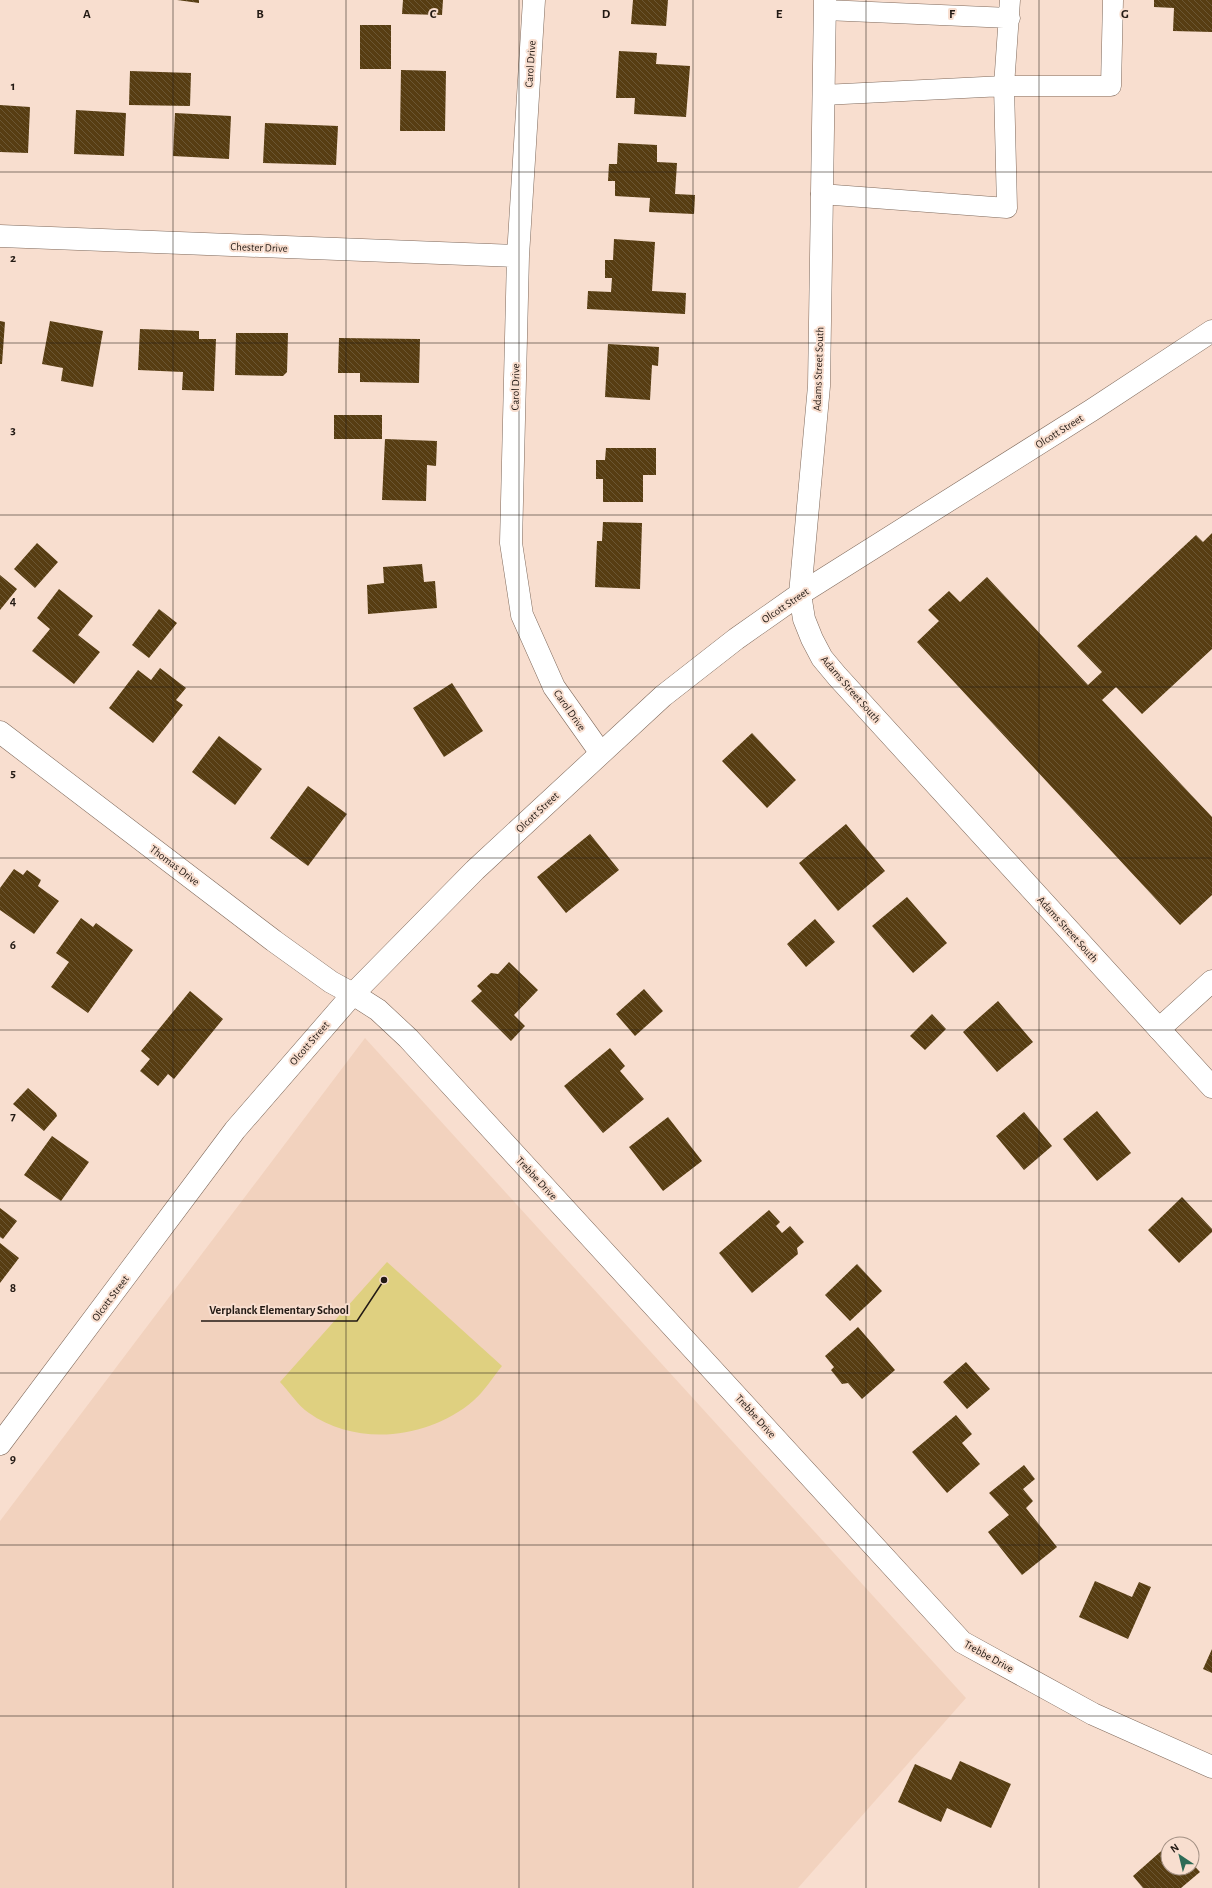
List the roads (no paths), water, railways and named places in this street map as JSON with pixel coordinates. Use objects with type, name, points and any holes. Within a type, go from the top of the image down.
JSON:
[{"type":"street","name":"Carol Drive","points":[[534,0],[518,256],[511,543],[522,615],[554,688],[600,752]]},
{"type":"street","name":"Adams Street South","points":[[825,5],[819,386],[800,594],[804,619],[822,658],[837,676],[1212,1087]]},
{"type":"street","name":"Chester Drive","points":[[0,236],[518,256]]},
{"type":"street","name":"Olcott Street","points":[[0,1444],[235,1130],[353,994],[475,870],[600,752],[663,696],[736,639],[800,594],[1092,410],[1212,331]]},
{"type":"street","name":"Thomas Drive","points":[[0,732],[274,941],[331,982],[353,994]]},
{"type":"street","points":[[1159,1029],[1212,981]]},
{"type":"street","name":"Trebbe Drive","points":[[353,994],[378,1010],[408,1038],[962,1642],[1093,1714],[1212,1767]]},
{"type":"lane","points":[[823,95],[1004,86],[1111,86],[1114,0]]},
{"type":"lane","points":[[821,194],[1007,208],[1004,86],[1010,9],[825,5]]},
{"type":"place","name":"Verplanck Elementary School","points":[[384,1280]]}]
